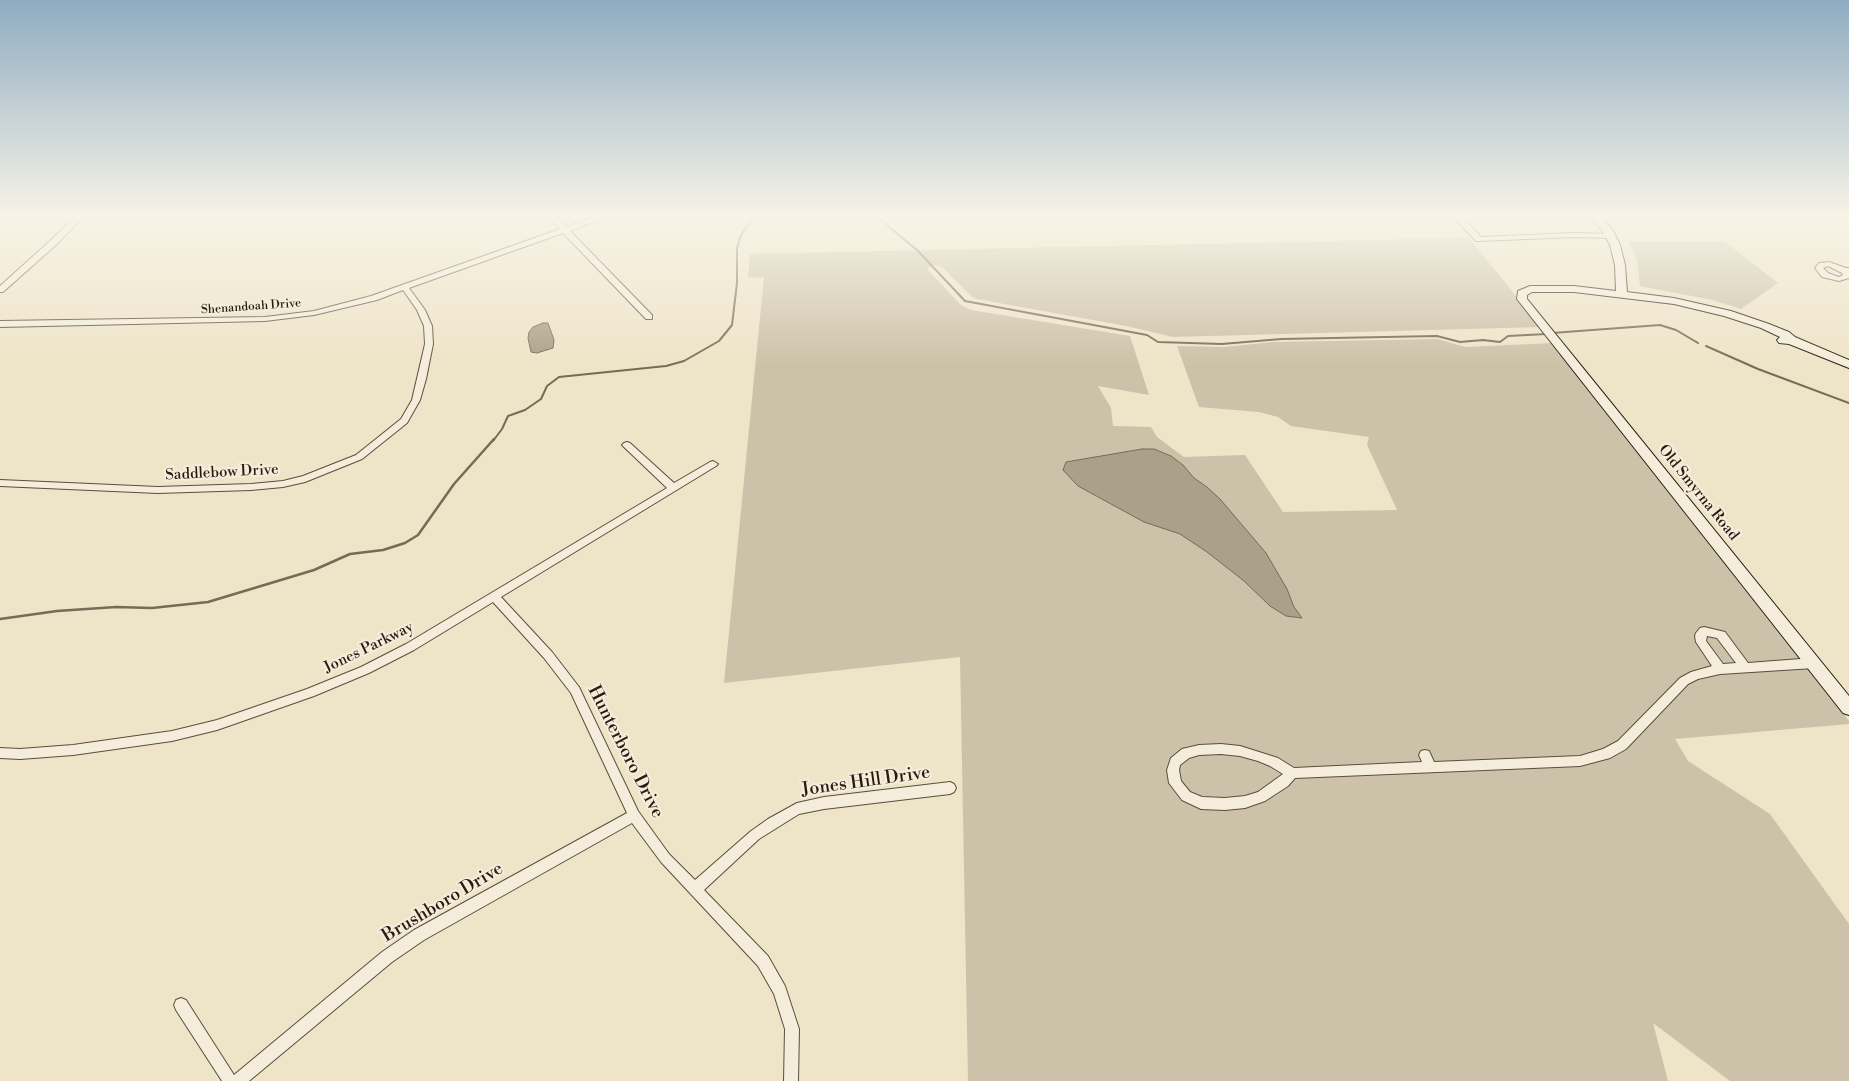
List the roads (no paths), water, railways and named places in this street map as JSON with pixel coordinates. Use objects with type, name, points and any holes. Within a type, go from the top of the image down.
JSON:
[{"type":"street","points":[[0,290],[28,265]]},
{"type":"street","name":"Shenandoah Drive","points":[[0,324],[192,322],[293,317],[336,308],[404,288],[465,265]]},
{"type":"street","points":[[599,265],[649,317]]},
{"type":"street","points":[[1619,265],[1622,295],[1645,303],[1703,315],[1781,339],[1791,340],[1849,364]]},
{"type":"street","name":"Saddlebow Drive","points":[[0,483],[158,490],[251,487],[283,484],[305,479],[359,456],[404,421],[416,400],[422,379],[429,344],[428,326],[421,310],[404,288]]},
{"type":"street","name":"Old Smyrna Road","points":[[1622,295],[1574,289],[1530,289],[1522,293],[1522,299],[1849,708]]},
{"type":"street","points":[[628,445],[673,488]]},
{"type":"street","name":"Jones Parkway","points":[[0,753],[73,750],[129,743],[217,726],[365,670],[410,647],[713,464]]},
{"type":"street","name":"Hunterboro Drive","points":[[494,596],[548,655],[575,690],[634,815],[670,865],[763,961],[780,991],[792,1028],[791,1081]]},
{"type":"street","points":[[1720,669],[1700,640],[1701,634],[1704,631],[1721,635],[1746,668]]},
{"type":"street","points":[[1292,773],[1284,782],[1261,797],[1235,804],[1215,804],[1201,803],[1186,796],[1175,783],[1173,770],[1175,762],[1186,753],[1199,750],[1221,749],[1240,751],[1258,756],[1292,773],[1569,762],[1606,754],[1626,741],[1684,681],[1701,672],[1814,663]]},
{"type":"street","points":[[1425,755],[1430,767]]},
{"type":"street","name":"Jones Hill Drive","points":[[695,889],[755,835],[772,823],[797,810],[824,803],[950,788]]},
{"type":"street","name":"Brushboro Drive","points":[[238,1081],[387,957],[419,935],[634,815]]},
{"type":"street","points":[[182,1005],[230,1081]]},
{"type":"waterway","points":[[493,441],[502,429],[508,416],[525,410],[541,399],[547,386],[559,377],[666,366],[684,361],[719,341],[732,325],[737,265]]},
{"type":"waterway","points":[[932,265],[965,301],[1147,335],[1158,342],[1222,344],[1281,339],[1437,336],[1460,342],[1483,340],[1500,342],[1508,336],[1546,334]]},
{"type":"waterway","points":[[1552,333],[1660,325],[1676,330],[1698,343]]},
{"type":"waterway","points":[[1706,346],[1758,369],[1849,403]]},
{"type":"waterway","points":[[0,619],[57,611],[116,607],[152,608],[208,602],[314,570],[350,554],[383,550],[405,543],[418,535],[454,484],[494,439]]}]
